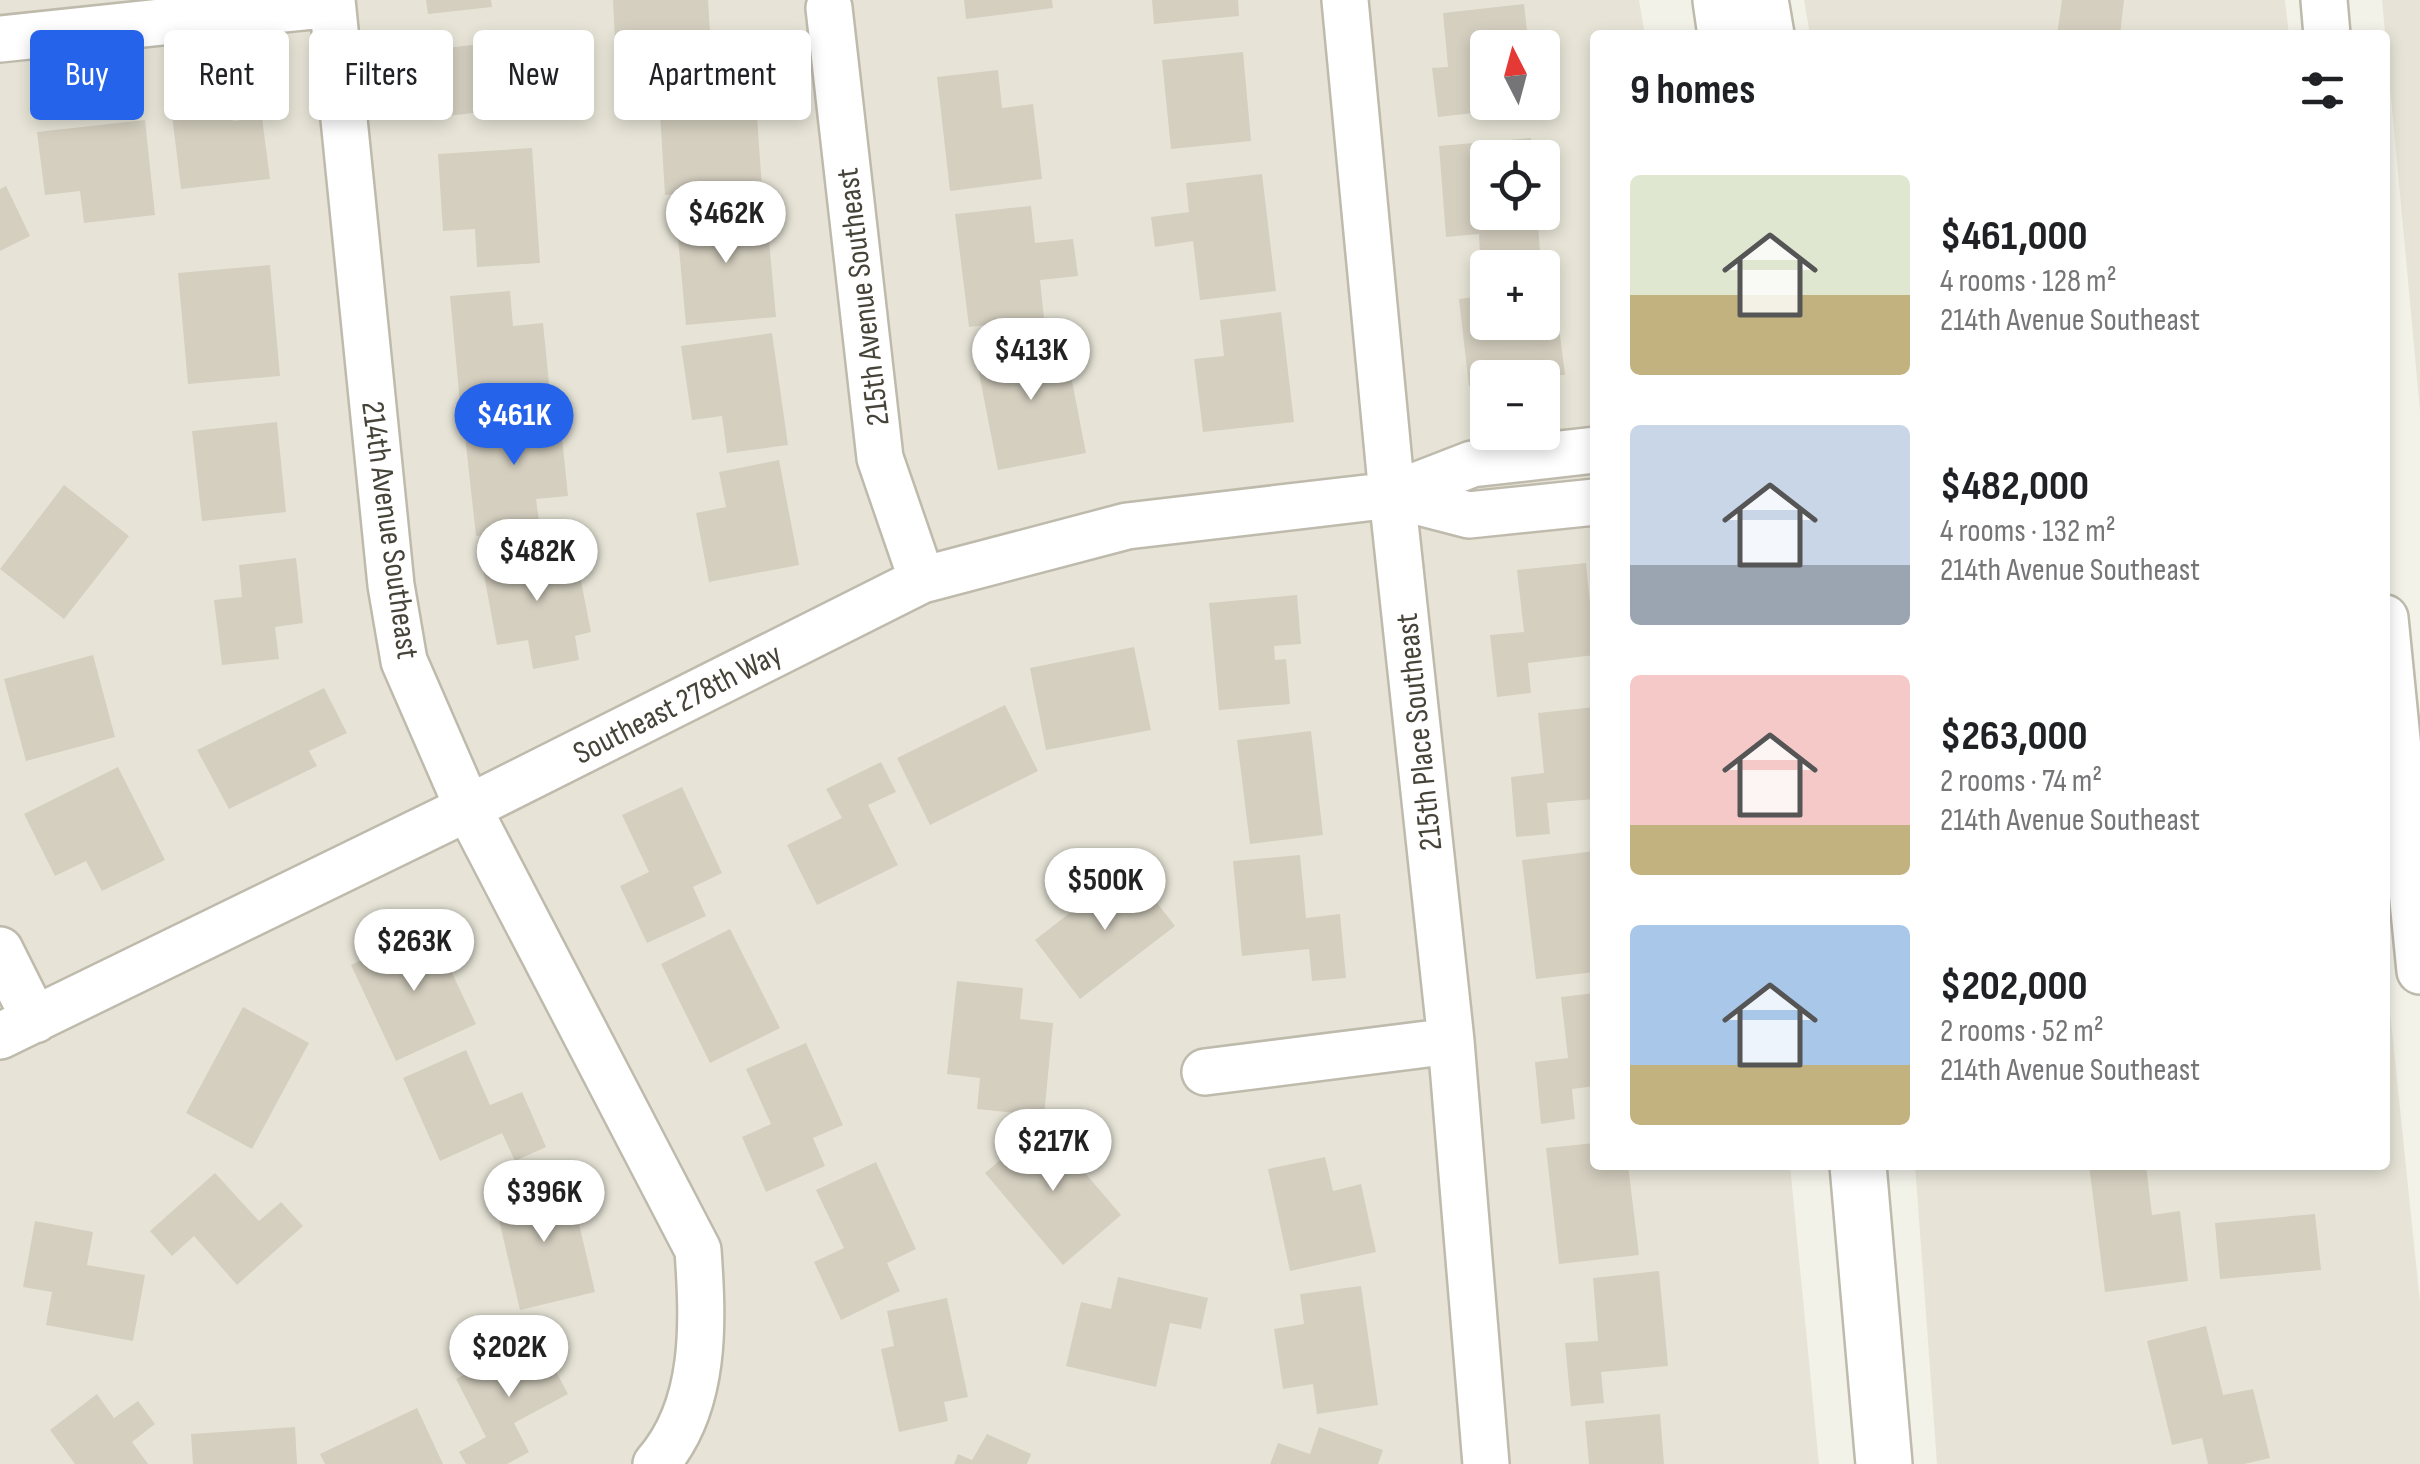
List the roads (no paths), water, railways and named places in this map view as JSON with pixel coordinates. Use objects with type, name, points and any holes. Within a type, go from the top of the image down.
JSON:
[{"type":"street","name":"215th Place Southeast","points":[[1345,0],[1392,495],[1451,1041],[1486,1464]]},
{"type":"street","points":[[1721,0],[1725,30]]},
{"type":"street","points":[[1760,0],[1765,30]]},
{"type":"street","points":[[2324,0],[2327,30]]},
{"type":"street","points":[[0,38],[332,2]]},
{"type":"street","name":"214th Avenue Southeast","points":[[332,2],[391,586],[404,661],[468,808],[698,1250],[703,1322],[694,1388],[674,1444],[656,1464]]},
{"type":"street","name":"215th Avenue Southeast","points":[[829,8],[880,458],[922,580]]},
{"type":"street","name":"Southeast 278th Way","points":[[18,1028],[922,580],[1127,526],[1392,495],[1472,464],[1590,451]]},
{"type":"street","name":"Southeast 278th Way","points":[[1392,495],[1469,515],[1590,503]]},
{"type":"street","points":[[2390,668],[2420,970]]},
{"type":"street","points":[[0,950],[18,1028]]},
{"type":"street","points":[[1204,1072],[1451,1041]]},
{"type":"street","points":[[1858,1170],[1884,1464]]}]
